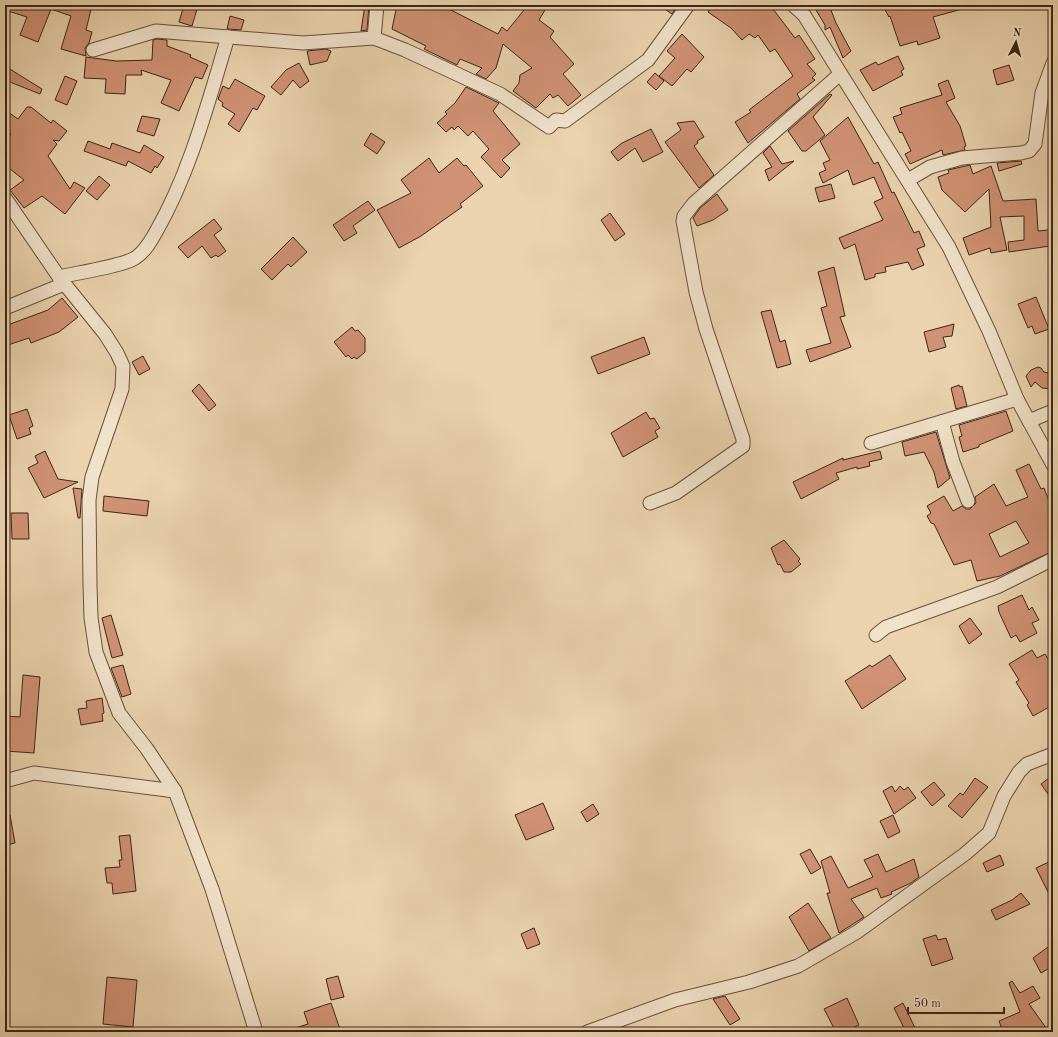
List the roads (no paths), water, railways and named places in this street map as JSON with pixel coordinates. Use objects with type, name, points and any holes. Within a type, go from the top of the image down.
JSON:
[{"type":"street","points":[[374,38],[377,5]]},
{"type":"street","points":[[93,50],[156,31],[316,43],[374,38],[406,50],[500,94],[549,127],[556,120],[565,121],[648,60],[688,5]]},
{"type":"street","points":[[793,5],[804,15],[949,247],[989,331],[1017,399],[1053,465]]},
{"type":"street","points":[[5,308],[61,281],[130,261],[140,254],[152,239],[166,214],[190,160],[228,36]]},
{"type":"street","points":[[908,180],[930,167],[962,158],[1021,154],[1029,151],[1035,144],[1042,93],[1053,63]]},
{"type":"street","points":[[650,503],[676,493],[743,446],[743,439],[706,329],[696,292],[683,221],[684,216],[694,203],[840,74]]},
{"type":"street","points":[[5,198],[61,281],[105,334],[123,366],[122,389],[92,477],[89,500],[90,598],[96,652],[118,713],[147,748],[175,791],[212,889],[256,1032]]},
{"type":"street","points":[[871,443],[1017,399]]},
{"type":"street","points":[[1029,421],[1053,411]]},
{"type":"street","points":[[942,422],[953,462],[968,501]]},
{"type":"street","points":[[876,635],[886,627],[996,586],[1053,559]]},
{"type":"street","points":[[587,1032],[675,1000],[749,982],[798,966],[857,932],[965,854],[989,833],[1004,796],[1019,772],[1027,764],[1053,754]]},
{"type":"street","points":[[5,781],[34,774],[175,791]]}]
